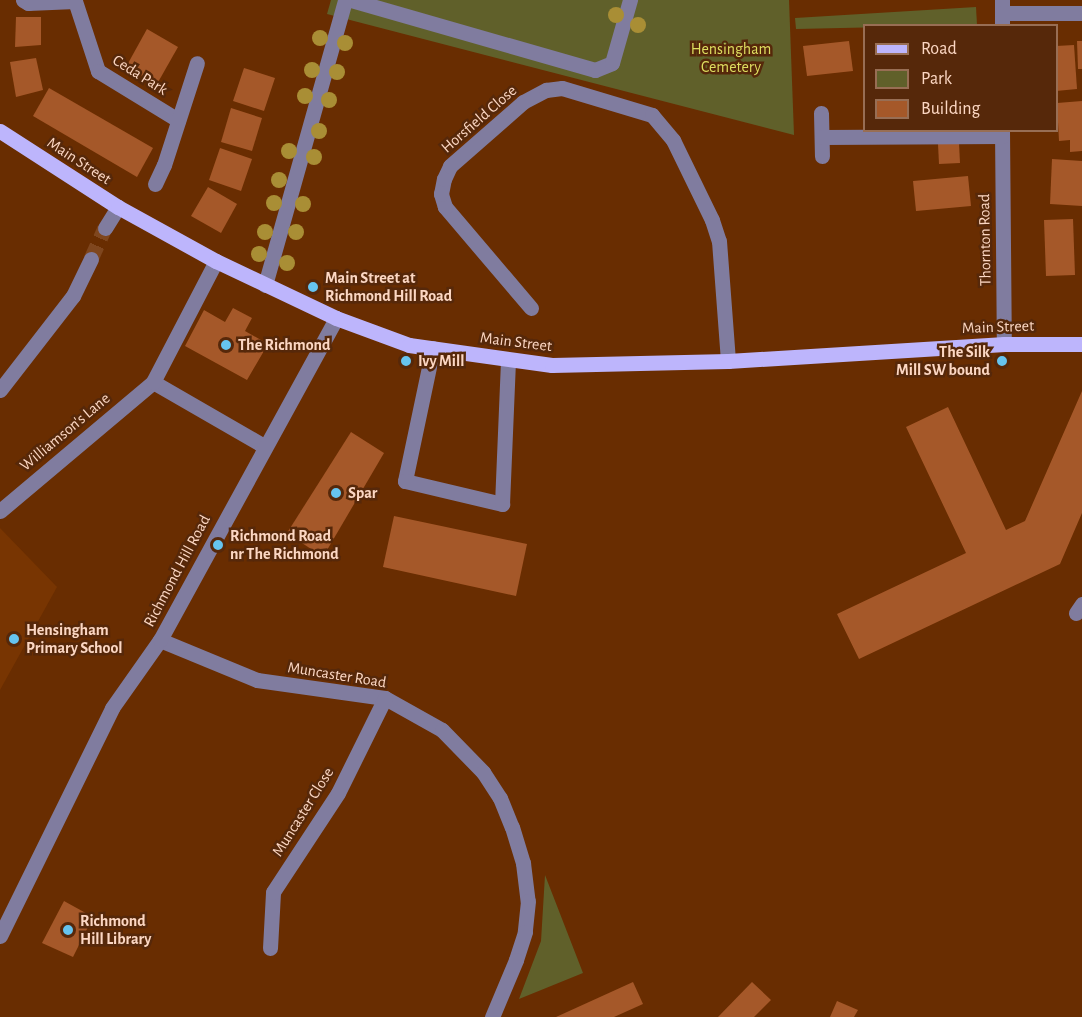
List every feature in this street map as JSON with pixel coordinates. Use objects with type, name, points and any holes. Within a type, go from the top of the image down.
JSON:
[{"type":"main road","name":"Main Street","points":[[0,131],[118,207],[216,261],[336,318],[409,345],[552,365],[728,361],[1004,344],[1082,344]]},
{"type":"street","name":"Ceda Park","points":[[23,0],[28,3],[75,1],[98,71],[178,120]]},
{"type":"street","points":[[266,285],[345,0]]},
{"type":"street","points":[[351,0],[595,70],[612,63],[630,0]]},
{"type":"street","points":[[1002,13],[1082,13]]},
{"type":"street","points":[[155,184],[197,63]]},
{"type":"street","name":"Horsfield Close","points":[[531,308],[445,207],[441,194],[450,166],[523,102],[546,90],[562,88],[652,116],[673,140],[720,241],[728,361]]},
{"type":"street","points":[[821,113],[822,156]]},
{"type":"street","name":"Thornton Road","points":[[822,137],[1002,133],[1004,344]]},
{"type":"street","points":[[105,228],[118,207]]},
{"type":"street","points":[[0,390],[73,296],[91,259]]},
{"type":"street","points":[[216,261],[153,382],[264,446]]},
{"type":"street","name":"Richmond Hill Road","points":[[0,936],[112,708],[160,640],[336,318]]},
{"type":"street","points":[[433,348],[405,481],[502,504],[508,360]]},
{"type":"street","name":"Williamson's Lane","points":[[0,511],[153,382]]},
{"type":"street","name":"Muncaster Road","points":[[160,640],[257,680],[385,698],[442,730],[483,772],[500,798],[512,827],[523,863],[528,901],[525,932],[492,1017]]},
{"type":"street","name":"Muncaster Close","points":[[270,948],[273,892],[338,793],[385,698]]},
{"type":"shaded area","name":"Hensingham Primary School","points":[[0,528],[57,587],[0,690]]},
{"type":"green space","name":"Hensingham Cemetery","points":[[331,0],[789,0],[794,135],[327,14]]},
{"type":"green space","points":[[976,7],[977,24],[863,24],[863,28],[796,29],[795,18]]},
{"type":"green space","points":[[545,875],[583,973],[519,999],[541,941]]},
{"type":"building","points":[[16,17],[41,17],[41,45],[15,47]]},
{"type":"building","points":[[147,29],[178,47],[157,84],[126,67]]},
{"type":"building","points":[[849,41],[853,71],[807,76],[803,46]]},
{"type":"building","points":[[1077,41],[1082,41],[1082,69],[1078,69]]},
{"type":"building","points":[[1074,45],[1077,89],[1058,91],[1058,46]]},
{"type":"building","points":[[36,58],[43,90],[16,97],[10,62]]},
{"type":"building","points":[[244,68],[275,78],[264,111],[233,101]]},
{"type":"building","points":[[49,88],[153,148],[137,177],[33,116]]},
{"type":"building","points":[[1082,101],[1082,151],[1070,152],[1070,140],[1059,141],[1058,103]]},
{"type":"building","points":[[231,108],[262,118],[252,151],[221,142]]},
{"type":"building","points":[[959,143],[960,163],[939,164],[938,144]]},
{"type":"building","points":[[220,148],[252,159],[241,191],[209,180]]},
{"type":"building","points":[[1052,159],[1082,161],[1082,206],[1050,204]]},
{"type":"building","points":[[968,176],[971,206],[916,211],[913,181]]},
{"type":"building","points":[[208,187],[237,204],[221,233],[191,216]]},
{"type":"building","points":[[1073,219],[1075,275],[1046,276],[1044,220]]},
{"type":"building","name":"The Richmond","points":[[233,308],[252,318],[245,331],[268,344],[247,380],[185,346],[204,310],[225,322]]},
{"type":"building","points":[[1082,391],[1082,513],[1060,564],[859,659],[837,614],[966,553],[906,427],[948,407],[1006,530],[1025,521]]},
{"type":"building","name":"Spar","points":[[351,432],[384,453],[323,557],[287,533]]},
{"type":"building","points":[[394,516],[527,544],[516,596],[383,567]]},
{"type":"building","name":"Richmond Hill Library","points":[[64,901],[93,917],[73,957],[42,943]]},
{"type":"building","points":[[633,982],[643,1004],[614,1017],[556,1017]]},
{"type":"building","points":[[752,982],[771,1000],[754,1017],[718,1017]]},
{"type":"building","points":[[837,1001],[858,1010],[854,1017],[830,1017]]},
{"type":"tunnel","points":[[91,259],[105,228]]},
{"type":"place","name":"Main Street at Richmond Hill Road","points":[[313,287]]},
{"type":"place","name":"The Richmond","points":[[226,345]]},
{"type":"place","name":"Ivy Mill","points":[[406,361]]},
{"type":"place","name":"The Silk Mill SW bound","points":[[1002,361]]},
{"type":"place","name":"Spar","points":[[336,493]]},
{"type":"place","name":"Richmond Road nr The Richmond","points":[[218,545]]},
{"type":"place","name":"Hensingham Primary School","points":[[14,639]]},
{"type":"place","name":"Richmond Hill Library","points":[[68,930]]}]
